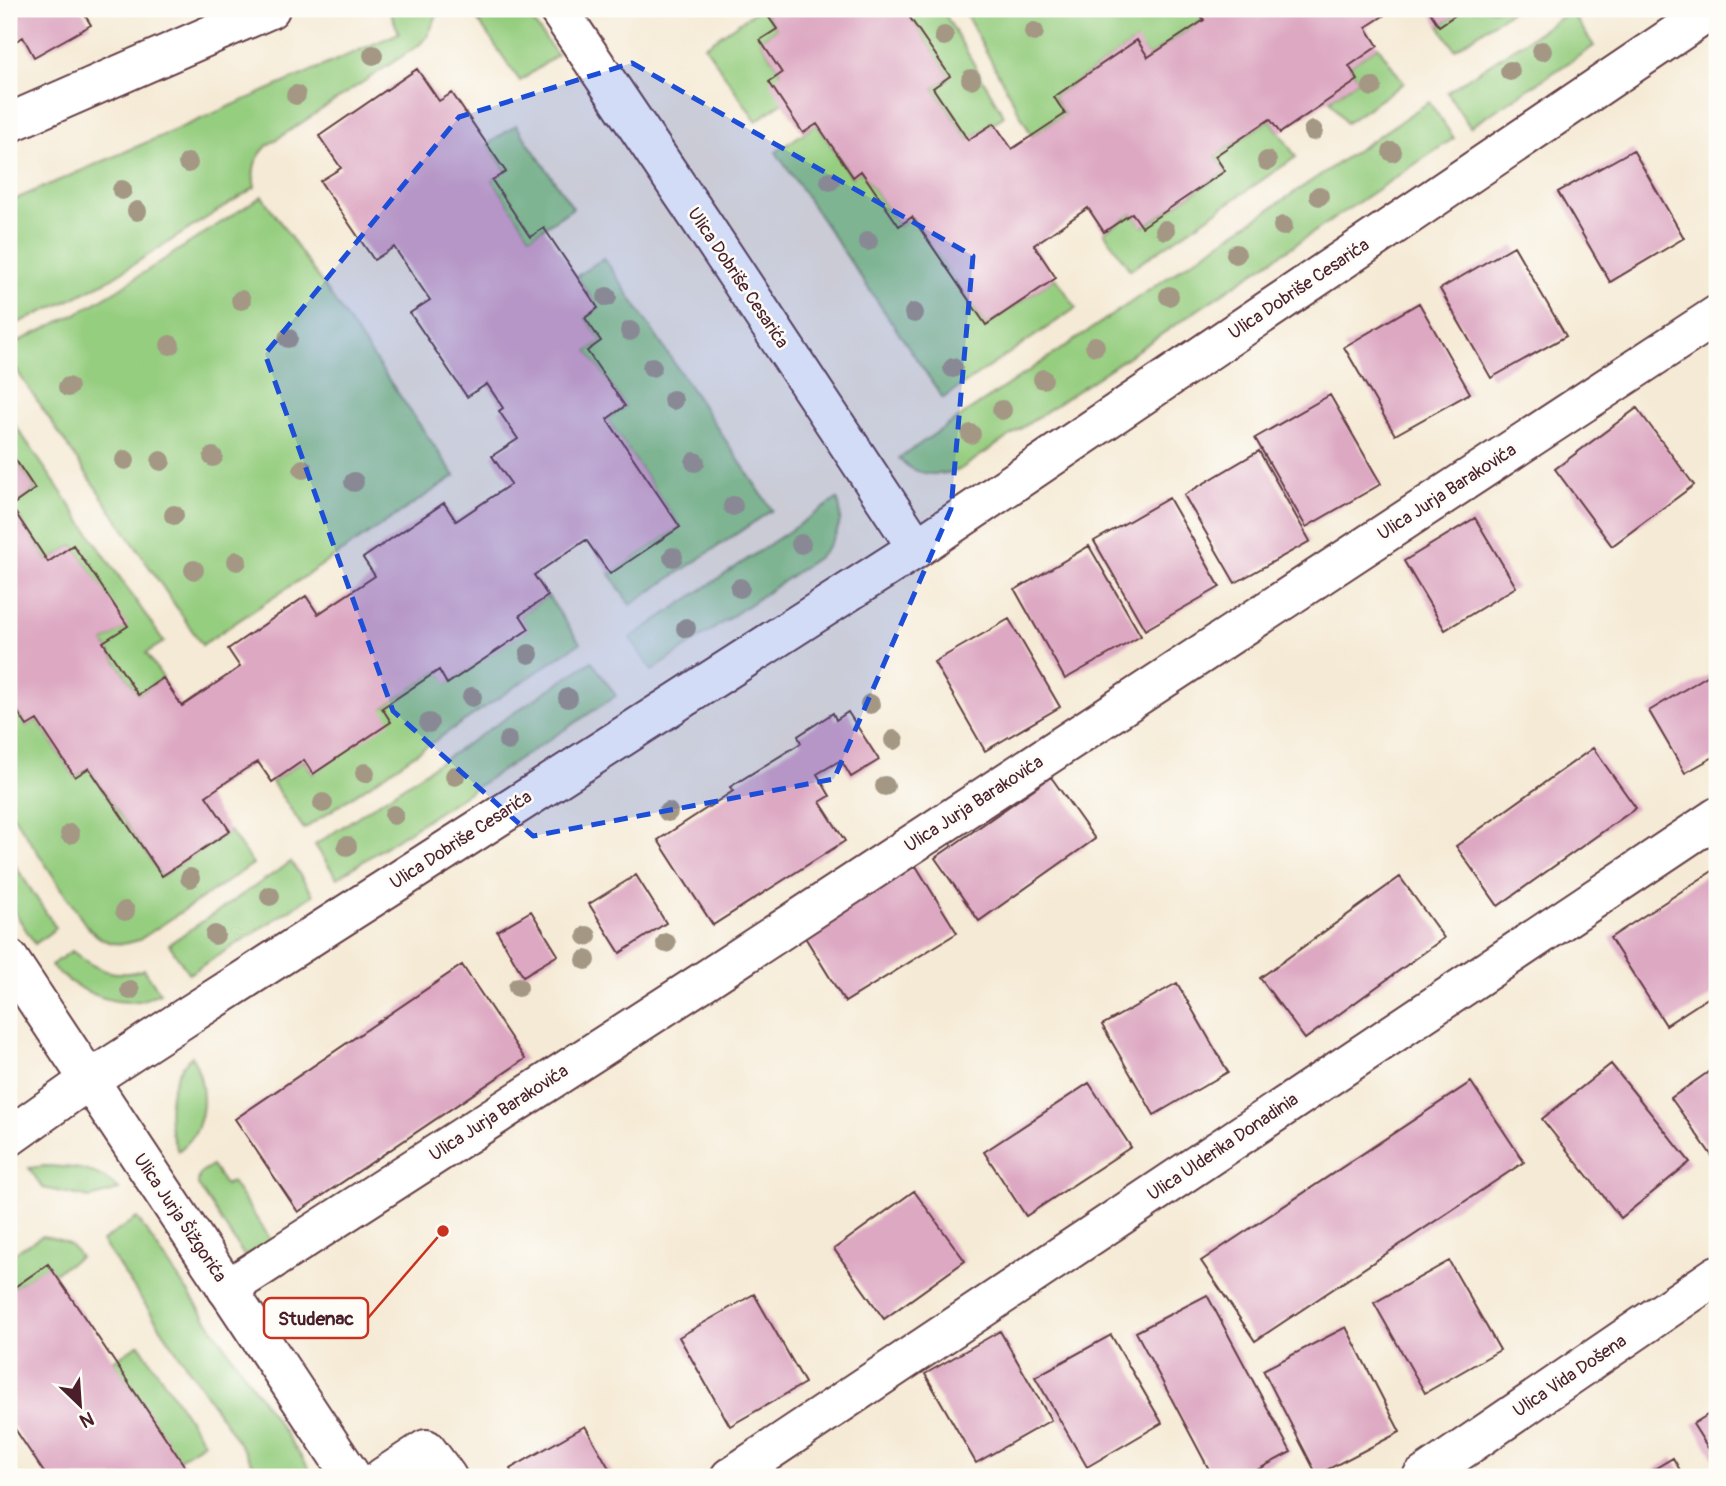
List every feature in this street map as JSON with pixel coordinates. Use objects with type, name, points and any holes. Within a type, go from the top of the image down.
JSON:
[{"type":"street","points":[[9,124],[270,9]]},
{"type":"street","name":"Ulica Dobriše Cesarića","points":[[558,9],[917,548]]},
{"type":"street","name":"Ulica Dobriše Cesarića","points":[[9,1137],[89,1080],[917,548],[1673,20],[1713,9]]},
{"type":"street","name":"Ulica Jurja Barakovića","points":[[227,1289],[713,975],[1717,314]]},
{"type":"street","name":"Ulica Ulderika Donadinia","points":[[730,1477],[1717,817]]},
{"type":"street","name":"Ulica Jurja Šižgorića","points":[[9,959],[352,1477]]},
{"type":"street","name":"Ulica Vida Došena","points":[[1422,1477],[1717,1275]]},
{"type":"street","points":[[383,1477],[426,1449],[447,1477]]},
{"type":"highlighted area","points":[[632,63],[973,256],[951,509],[834,779],[533,836],[393,711],[265,354],[459,117]]},
{"type":"green space","points":[[389,9],[440,9],[427,37],[419,45],[268,145],[255,164],[255,187],[109,280],[9,327],[9,202],[399,33]]},
{"type":"green space","points":[[470,9],[524,9],[557,55],[520,81]]},
{"type":"green space","points":[[759,9],[763,9],[777,29],[760,40],[782,73],[783,102],[756,121],[705,46]]},
{"type":"green space","points":[[904,9],[942,9],[1004,116],[968,140],[933,88],[949,76]]},
{"type":"green space","points":[[963,9],[1196,9],[1204,20],[1148,57],[1136,41],[1054,97],[1065,114],[1032,136]]},
{"type":"green space","points":[[1464,9],[1514,9],[1455,49],[1439,26]]},
{"type":"green space","points":[[1571,11],[1594,46],[1470,127],[1447,92]]},
{"type":"green space","points":[[1378,46],[1404,83],[1346,123],[1330,100],[1358,80],[1349,66]]},
{"type":"green space","points":[[1429,102],[1454,138],[959,470],[943,474],[919,472],[899,458]]},
{"type":"green space","points":[[1270,119],[1296,157],[1130,270],[1104,232],[1132,213],[1143,227],[1225,171],[1215,156]]},
{"type":"green space","points":[[817,124],[852,177],[861,171],[899,226],[912,217],[986,325],[1056,278],[1076,308],[943,398],[776,152]]},
{"type":"green space","points":[[516,125],[573,208],[530,237],[492,180],[506,171],[487,145]]},
{"type":"green space","points":[[262,196],[455,476],[202,645],[9,359],[9,346],[80,312]]},
{"type":"green space","points":[[604,258],[772,510],[630,605],[610,574],[680,527],[607,419],[625,406],[587,351],[601,341],[585,318],[598,308],[577,276]]},
{"type":"green space","points":[[9,416],[164,642],[146,653],[163,678],[138,695],[103,642],[127,626],[73,545],[48,562],[11,506],[35,489],[9,450]]},
{"type":"green space","points":[[837,499],[841,515],[838,530],[820,556],[652,671],[630,638]]},
{"type":"green space","points":[[548,596],[580,643],[304,829],[272,782],[304,760],[313,774],[382,708],[439,670],[448,683],[528,629],[520,615]]},
{"type":"green space","points":[[592,661],[616,696],[337,878],[315,845]]},
{"type":"green space","points":[[9,699],[27,726],[37,720],[75,777],[89,768],[162,876],[230,831],[253,864],[139,940],[123,944],[109,942],[97,936],[85,924],[9,809]]},
{"type":"green space","points":[[9,856],[56,928],[35,944],[9,903]]},
{"type":"green space","points":[[291,862],[313,895],[189,974],[169,944]]},
{"type":"green space","points":[[72,951],[106,971],[124,973],[144,969],[160,993],[126,1002],[91,993],[69,981],[51,965]]},
{"type":"green space","points":[[192,1056],[201,1081],[203,1107],[196,1131],[178,1151],[171,1127],[170,1101],[177,1076]]},
{"type":"green space","points":[[212,1166],[225,1185],[232,1182],[271,1240],[245,1257],[198,1185],[201,1173]]},
{"type":"green space","points":[[29,1168],[76,1168],[95,1173],[119,1190],[90,1198],[43,1188]]},
{"type":"green space","points":[[137,1218],[315,1477],[262,1477],[102,1241]]},
{"type":"green space","points":[[42,1236],[64,1242],[80,1257],[54,1273],[48,1265],[9,1291],[9,1256]]},
{"type":"green space","points":[[139,1344],[204,1442],[179,1459],[113,1361]]},
{"type":"building","points":[[9,9],[81,9],[91,25],[34,57],[23,37],[9,45]]},
{"type":"building","points":[[763,9],[904,9],[950,76],[933,88],[968,140],[994,123],[1012,149],[1065,114],[1054,97],[1137,40],[1148,57],[1204,20],[1196,9],[1394,9],[1366,27],[1378,46],[1349,66],[1358,80],[1280,133],[1270,119],[1215,156],[1225,171],[1142,227],[1132,213],[1104,232],[1088,208],[1034,245],[1056,278],[986,325],[912,217],[899,226],[861,171],[853,177],[817,124],[803,133],[769,82],[782,73],[760,40],[777,29]]},
{"type":"building","points":[[1428,9],[1464,9],[1439,26]]},
{"type":"building","points":[[417,69],[439,101],[452,93],[506,172],[492,180],[530,237],[544,228],[598,308],[585,318],[601,341],[587,351],[625,406],[607,419],[680,527],[610,574],[586,540],[534,575],[548,596],[520,615],[529,629],[447,684],[439,670],[382,708],[391,722],[313,774],[304,760],[272,782],[258,762],[244,770],[206,796],[230,831],[162,876],[89,768],[75,777],[37,720],[27,726],[9,699],[9,450],[35,489],[11,506],[48,562],[73,545],[128,626],[103,642],[138,695],[163,678],[182,706],[240,667],[228,649],[306,596],[318,614],[375,576],[363,558],[444,503],[456,521],[511,484],[492,456],[518,439],[499,411],[503,408],[487,384],[467,397],[410,313],[430,300],[394,247],[374,260],[320,181],[341,168],[319,136]]},
{"type":"building","points":[[1633,150],[1684,238],[1610,282],[1558,192]]},
{"type":"building","points":[[1514,246],[1566,336],[1491,378],[1440,289]]},
{"type":"building","points":[[1419,303],[1470,393],[1395,435],[1344,347]]},
{"type":"building","points":[[1330,395],[1381,484],[1306,527],[1255,438]]},
{"type":"building","points":[[1637,408],[1694,485],[1612,546],[1555,469]]},
{"type":"building","points":[[1259,451],[1310,541],[1235,583],[1184,495]]},
{"type":"building","points":[[1169,498],[1220,587],[1145,630],[1094,541]]},
{"type":"building","points":[[1475,518],[1516,587],[1445,630],[1404,561]]},
{"type":"building","points":[[1089,546],[1141,636],[1065,679],[1015,590]]},
{"type":"building","points":[[1009,619],[1060,707],[985,751],[934,662]]},
{"type":"building","points":[[1717,670],[1717,755],[1685,773],[1649,711]]},
{"type":"building","points":[[848,712],[879,760],[851,777],[841,760],[817,774],[830,796],[820,802],[845,841],[713,925],[658,840],[733,791],[730,787],[801,743],[798,736],[833,713],[836,720]]},
{"type":"building","points":[[1593,748],[1636,808],[1498,906],[1456,846]]},
{"type":"building","points":[[1051,777],[1095,839],[979,921],[935,858]]},
{"type":"building","points":[[916,866],[957,933],[845,1002],[803,934]]},
{"type":"building","points":[[1717,868],[1717,992],[1666,1025],[1610,938]]},
{"type":"building","points":[[636,875],[666,923],[620,953],[589,904]]},
{"type":"building","points":[[1400,877],[1444,938],[1305,1039],[1260,978]]},
{"type":"building","points":[[531,911],[558,955],[523,976],[497,931]]},
{"type":"building","points":[[462,965],[525,1059],[298,1212],[235,1119]]},
{"type":"building","points":[[1177,983],[1228,1072],[1154,1115],[1102,1025]]},
{"type":"building","points":[[1611,1064],[1690,1162],[1621,1218],[1542,1119]]},
{"type":"building","points":[[1717,1066],[1717,1163],[1671,1098]]},
{"type":"building","points":[[1471,1082],[1524,1162],[1255,1341],[1201,1261]]},
{"type":"building","points":[[1089,1083],[1131,1147],[1026,1216],[984,1152]]},
{"type":"building","points":[[914,1191],[965,1261],[884,1319],[834,1249]]},
{"type":"building","points":[[1449,1261],[1500,1350],[1425,1393],[1374,1303]]},
{"type":"building","points":[[48,1264],[192,1477],[47,1477],[9,1420],[9,1291]]},
{"type":"building","points":[[754,1294],[805,1383],[730,1426],[679,1337]]},
{"type":"building","points":[[1207,1295],[1291,1452],[1244,1477],[1213,1477],[1136,1332]]},
{"type":"building","points":[[1346,1327],[1400,1432],[1317,1475],[1263,1370]]},
{"type":"building","points":[[1000,1331],[1051,1420],[976,1463],[925,1374]]},
{"type":"building","points":[[1111,1335],[1162,1423],[1087,1467],[1035,1377]]},
{"type":"building","points":[[1717,1409],[1717,1462],[1693,1424]]},
{"type":"building","points":[[585,1426],[614,1477],[514,1477],[510,1469]]},
{"type":"building","points":[[1673,1458],[1684,1477],[1641,1477]]},
{"type":"place","name":"Studenac","points":[[443,1231]]}]
